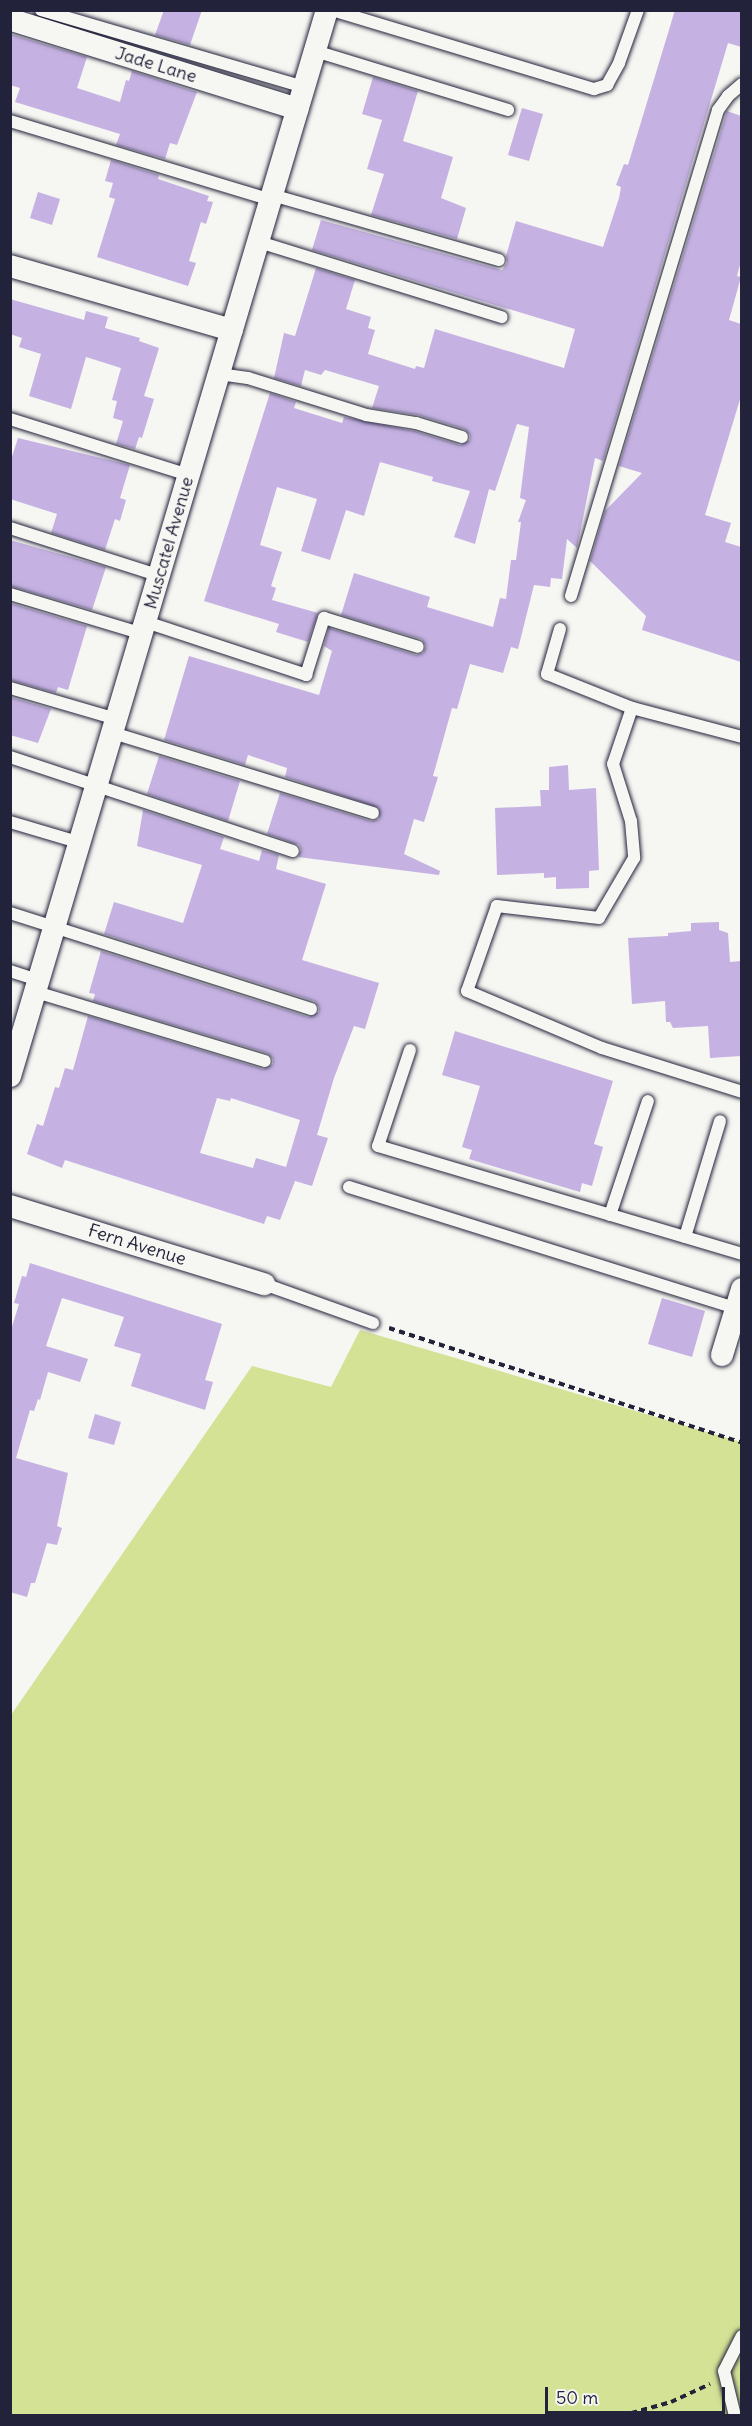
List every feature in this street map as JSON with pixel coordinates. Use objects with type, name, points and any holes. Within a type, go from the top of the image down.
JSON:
[{"type":"street","name":"Muscatel Avenue","points":[[10,1076],[16,1041],[38,987],[327,10]]},
{"type":"street","name":"Jade Lane","points":[[15,21],[298,109]]},
{"type":"street","points":[[10,266],[232,330]]},
{"type":"street","name":"Fern Avenue","points":[[10,1206],[264,1284]]},
{"type":"street","points":[[722,1355],[739,1299]]},
{"type":"lane","points":[[41,10],[304,87]]},
{"type":"lane","points":[[332,10],[594,90],[607,85],[638,10]]},
{"type":"lane","points":[[315,51],[508,110]]},
{"type":"lane","points":[[571,596],[718,110],[741,84]]},
{"type":"lane","points":[[10,121],[498,260]]},
{"type":"lane","points":[[259,242],[502,317]]},
{"type":"lane","points":[[219,374],[248,378],[366,415],[416,423],[462,437]]},
{"type":"lane","points":[[10,419],[189,475]]},
{"type":"lane","points":[[10,528],[160,576]]},
{"type":"lane","points":[[10,594],[144,628],[306,675],[324,618],[418,647]]},
{"type":"lane","points":[[560,629],[547,674],[632,708],[741,737]]},
{"type":"lane","points":[[10,688],[373,813]]},
{"type":"lane","points":[[632,708],[613,764],[632,821],[634,858],[599,918],[497,906],[467,991],[602,1048],[741,1092]]},
{"type":"lane","points":[[10,757],[98,784],[125,796],[293,851]]},
{"type":"lane","points":[[10,822],[81,843]]},
{"type":"lane","points":[[10,913],[311,1009]]},
{"type":"lane","points":[[10,971],[38,987],[265,1061]]},
{"type":"lane","points":[[410,1050],[378,1146],[741,1254]]},
{"type":"lane","points":[[610,1215],[648,1101]]},
{"type":"lane","points":[[685,1238],[720,1121]]},
{"type":"lane","points":[[349,1187],[739,1299]]},
{"type":"lane","points":[[264,1284],[373,1323]]},
{"type":"lane","points":[[735,2415],[724,2371],[741,2336]]},
{"type":"path","points":[[373,1323],[741,1443]]},
{"type":"path","points":[[621,2415],[671,2402],[705,2388],[724,2371]]},
{"type":"green space","points":[[360,1330],[741,1442],[741,2415],[11,2416],[11,1715],[252,1366],[331,1387]]},
{"type":"building","points":[[164,10],[202,10],[190,45],[155,35]]},
{"type":"building","points":[[675,10],[741,10],[741,47],[728,43],[603,461],[595,458],[577,548],[567,539],[562,579],[551,578],[550,587],[534,585],[518,649],[511,647],[503,673],[470,664],[457,709],[452,708],[433,776],[438,777],[424,822],[414,819],[404,854],[440,871],[439,875],[298,857],[301,850],[299,845],[267,834],[280,793],[371,821],[379,819],[379,808],[285,777],[287,768],[248,755],[245,765],[164,740],[189,656],[319,695],[332,651],[324,646],[329,628],[416,655],[423,653],[426,646],[421,639],[341,615],[354,573],[430,597],[427,607],[493,627],[500,598],[506,599],[511,560],[516,560],[521,522],[518,522],[526,500],[520,498],[529,427],[517,424],[495,491],[489,489],[475,544],[454,537],[470,491],[432,481],[433,477],[380,462],[364,516],[346,510],[330,560],[301,551],[317,499],[277,487],[260,545],[282,552],[271,586],[276,588],[272,600],[318,613],[308,642],[276,632],[279,624],[204,601],[270,393],[296,402],[294,408],[342,423],[344,417],[414,431],[460,445],[470,440],[470,435],[464,429],[418,415],[372,408],[379,386],[325,370],[321,375],[305,370],[301,386],[274,378],[284,333],[295,336],[316,268],[355,280],[346,309],[371,317],[368,328],[375,330],[368,354],[415,369],[416,366],[424,368],[435,329],[564,368],[575,329],[312,250],[321,220],[502,270],[507,263],[506,256],[516,221],[603,247],[619,198],[621,187],[616,185],[624,164],[628,165]]},
{"type":"building","points":[[10,34],[87,57],[77,88],[120,102],[126,80],[129,81],[132,71],[197,92],[177,145],[170,143],[165,159],[116,145],[120,134],[15,102],[20,88],[10,85]]},
{"type":"building","points":[[373,77],[418,91],[403,141],[453,157],[441,198],[466,208],[457,239],[371,215],[384,174],[367,169],[382,120],[362,114]]},
{"type":"building","points":[[522,108],[543,114],[529,161],[508,155]]},
{"type":"building","points":[[727,111],[741,116],[741,261],[737,276],[741,277],[729,320],[741,324],[741,396],[705,515],[731,523],[725,542],[741,547],[741,662],[642,630],[646,616],[590,561],[605,511],[642,473],[619,466]]},
{"type":"building","points":[[111,160],[159,175],[158,179],[209,196],[207,201],[213,202],[206,224],[201,222],[189,261],[196,263],[188,286],[97,257],[115,199],[109,197],[113,183],[105,181]]},
{"type":"building","points":[[38,192],[60,199],[52,225],[30,218]]},
{"type":"building","points":[[10,299],[84,320],[86,311],[108,317],[105,328],[140,338],[139,341],[159,348],[144,396],[154,399],[142,438],[139,437],[135,449],[116,444],[123,421],[113,418],[117,401],[112,400],[121,368],[86,357],[71,409],[29,396],[41,354],[19,347],[22,338],[10,334]]},
{"type":"building","points":[[18,438],[130,465],[120,498],[126,500],[120,521],[115,519],[105,550],[51,533],[57,514],[10,499],[10,463]]},
{"type":"building","points":[[10,540],[106,567],[92,610],[10,586]]},
{"type":"building","points":[[10,603],[87,626],[68,690],[58,687],[56,693],[10,680]]},
{"type":"building","points":[[10,697],[51,709],[38,743],[10,735]]},
{"type":"building","points":[[159,756],[240,781],[228,821],[147,794]]},
{"type":"building","points":[[568,765],[569,790],[596,788],[599,870],[589,871],[589,888],[556,889],[556,877],[544,878],[544,873],[497,875],[495,808],[541,806],[540,790],[549,790],[549,767]]},
{"type":"building","points":[[143,810],[224,837],[220,849],[259,861],[262,850],[279,855],[276,869],[326,884],[302,960],[379,983],[365,1029],[354,1026],[334,1078],[317,1135],[328,1138],[312,1186],[295,1181],[280,1220],[267,1216],[264,1224],[65,1160],[62,1168],[27,1154],[37,1124],[43,1126],[55,1087],[59,1088],[65,1068],[73,1070],[88,1016],[263,1069],[273,1064],[273,1059],[267,1053],[93,1001],[95,994],[89,993],[101,951],[308,1017],[319,1012],[319,1007],[314,1001],[104,934],[114,902],[183,923],[202,865],[137,846]],"holes":[[[217,1098],[230,1101],[231,1098],[300,1120],[286,1167],[256,1158],[253,1168],[200,1153]]]},
{"type":"building","points":[[719,922],[719,930],[728,933],[730,962],[741,961],[741,1056],[710,1058],[708,1026],[673,1028],[670,1022],[666,1022],[665,1001],[632,1004],[628,938],[668,936],[668,933],[691,931],[691,923]]},
{"type":"building","points":[[455,1031],[613,1081],[594,1144],[603,1147],[592,1186],[582,1183],[580,1192],[469,1159],[472,1150],[462,1147],[480,1086],[442,1075]]},
{"type":"building","points":[[30,1263],[222,1324],[205,1380],[213,1382],[205,1410],[131,1386],[141,1354],[114,1346],[124,1317],[62,1298],[46,1346],[88,1359],[80,1382],[48,1372],[40,1400],[38,1399],[34,1411],[30,1410],[16,1458],[68,1473],[57,1526],[62,1528],[57,1545],[47,1543],[35,1583],[31,1583],[27,1597],[10,1592],[10,1333],[19,1304],[14,1303],[22,1276],[26,1277]]},
{"type":"building","points":[[662,1298],[705,1311],[692,1357],[648,1344]]},
{"type":"building","points":[[95,1414],[121,1422],[114,1445],[88,1438]]}]
